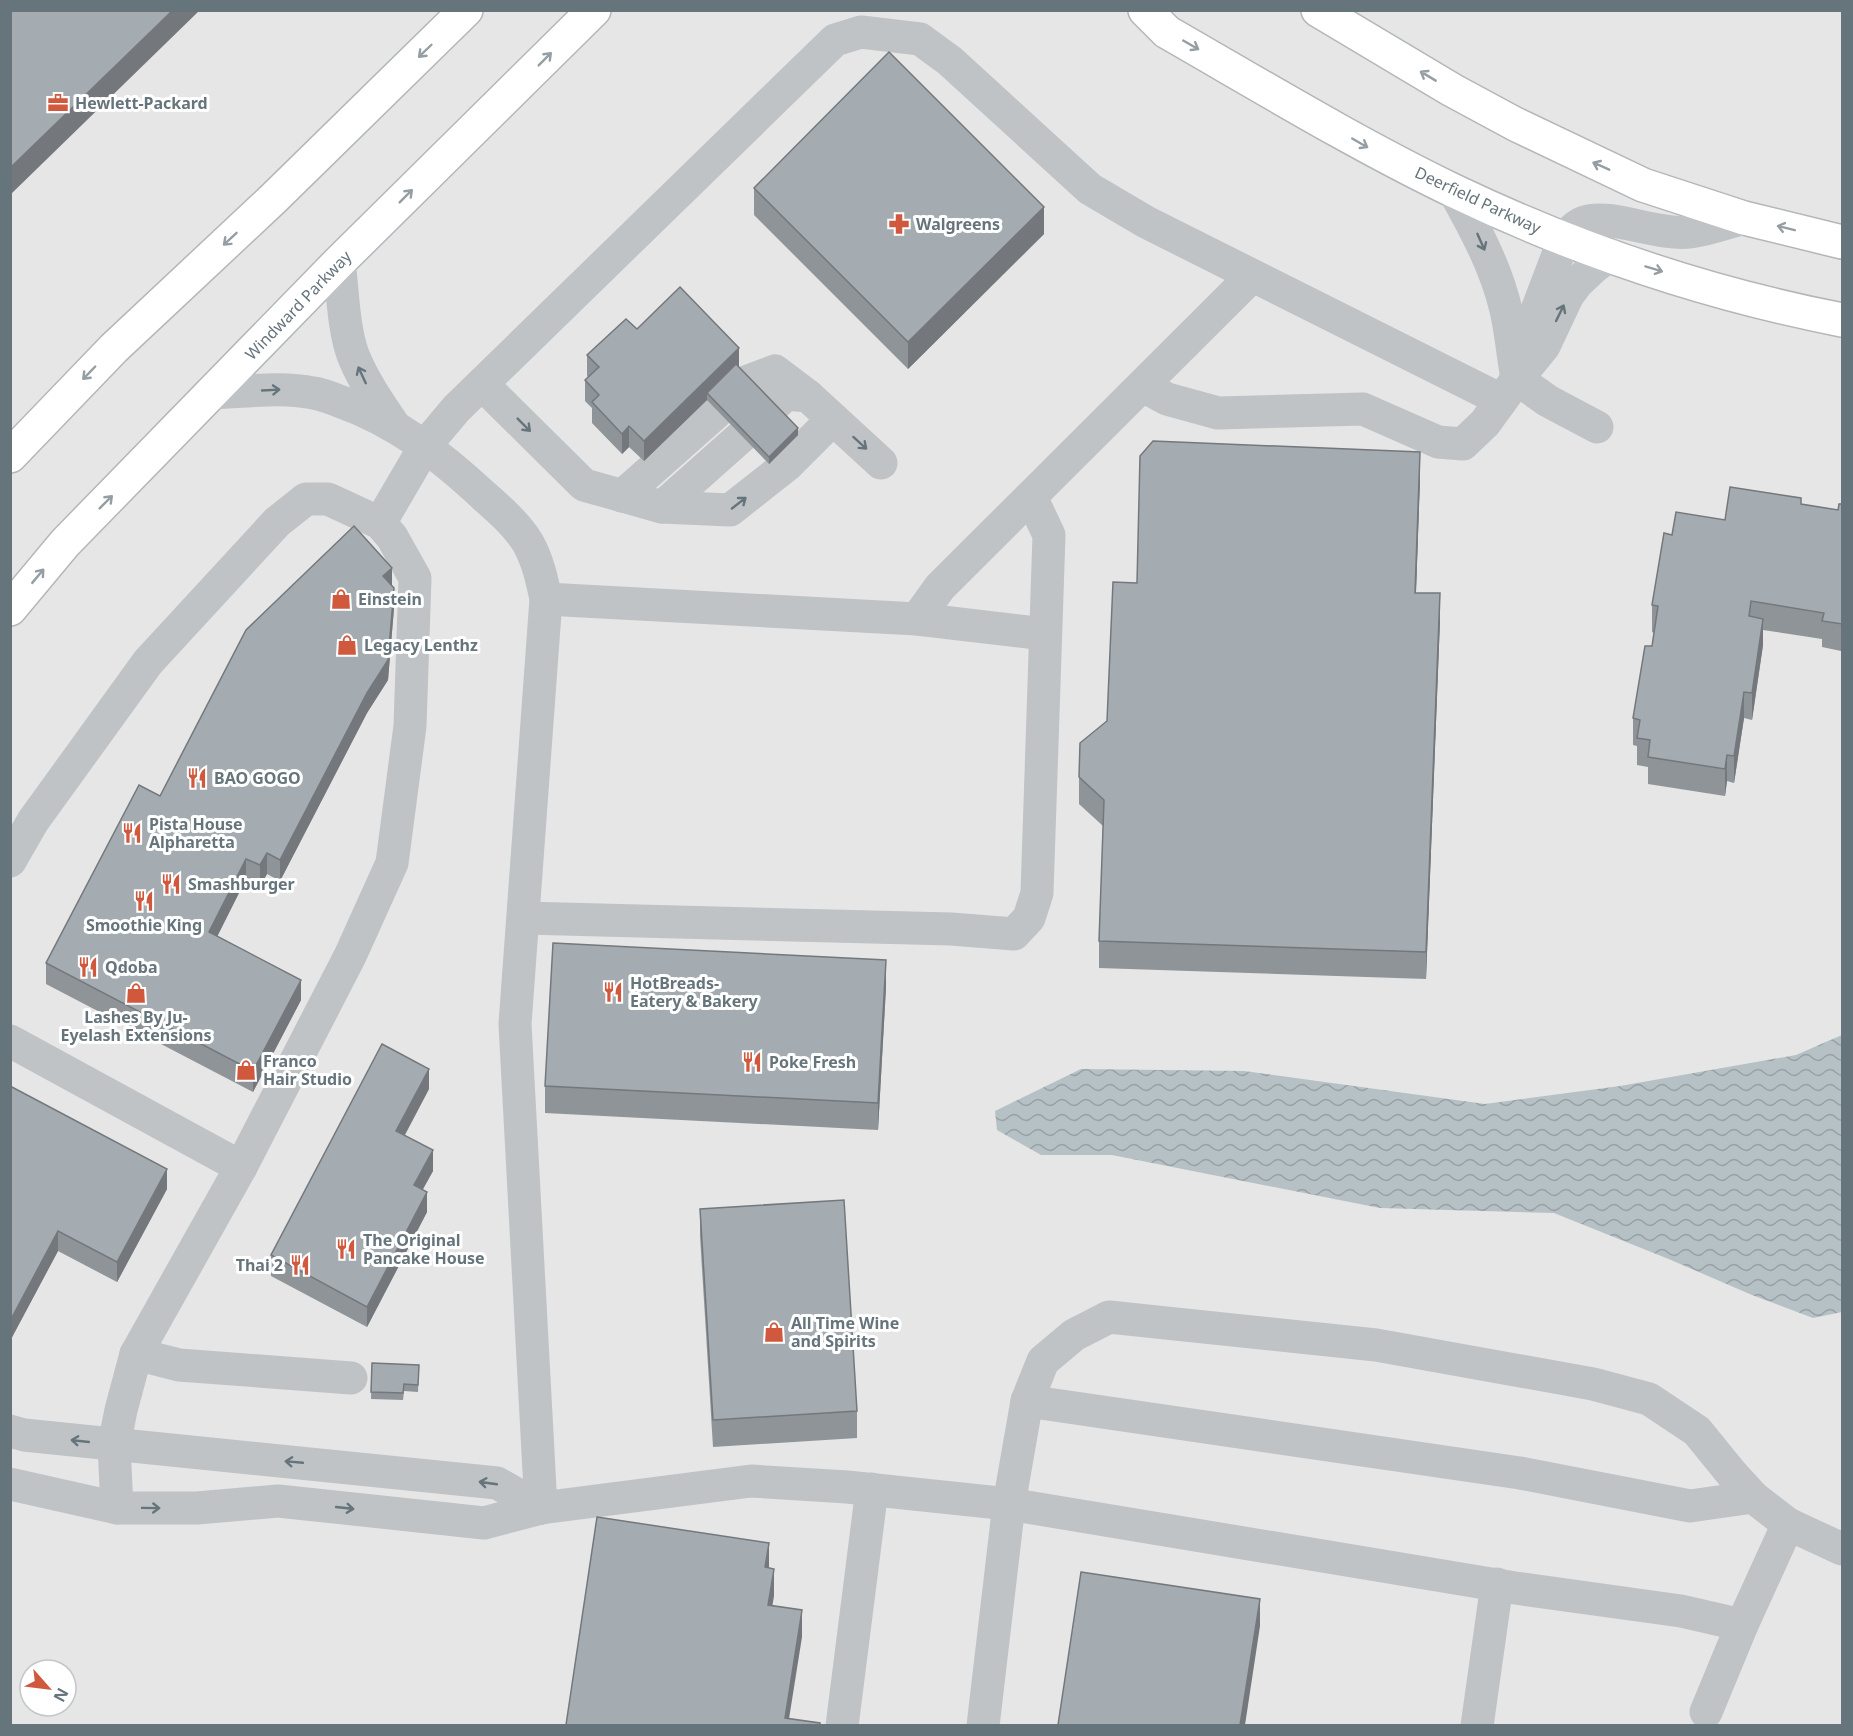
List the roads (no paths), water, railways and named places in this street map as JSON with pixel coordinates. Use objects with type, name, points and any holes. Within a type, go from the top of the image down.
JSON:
[{"type":"main road","points":[[10,456],[114,348],[273,199],[466,10]]},
{"type":"main road","name":"Windward Parkway","points":[[10,609],[65,543],[339,262],[594,10]]},
{"type":"main road","name":"Deerfield Parkway","points":[[1144,10],[1167,32],[1177,38],[1372,149],[1454,191],[1564,239],[1610,255],[1719,290],[1842,320]]},
{"type":"main road","points":[[1318,10],[1452,90],[1580,157],[1643,185],[1744,218],[1842,242]]},
{"type":"lane","points":[[380,523],[425,446],[456,409],[835,40],[861,32],[920,39],[950,61],[1090,189],[1146,222],[1252,276],[1509,390],[1548,401],[1597,427]]},
{"type":"lane","points":[[1454,191],[1480,238],[1496,277],[1506,310],[1509,390]]},
{"type":"lane","points":[[1509,390],[1526,338],[1564,239],[1573,228],[1587,221],[1606,220],[1660,232],[1690,232],[1744,218]]},
{"type":"lane","points":[[1143,386],[1167,399],[1218,412],[1363,409],[1438,442],[1463,444],[1485,423],[1544,346],[1568,295],[1577,283],[1610,255]]},
{"type":"lane","points":[[339,262],[353,354],[368,388],[393,424]]},
{"type":"lane","points":[[917,619],[940,587],[1252,276]]},
{"type":"lane","points":[[641,501],[718,411],[746,382],[775,371],[881,463]]},
{"type":"lane","points":[[482,384],[584,485],[641,501],[705,498],[756,450],[782,420],[810,399]]},
{"type":"lane","points":[[213,393],[285,390],[315,393],[357,407],[393,424],[453,467],[508,518],[527,542],[540,568],[546,599],[515,1024],[541,1508]]},
{"type":"lane","points":[[524,918],[951,929],[1014,934],[1029,918],[1037,893],[1049,535],[1031,496]]},
{"type":"lane","points":[[10,861],[33,821],[148,662],[277,522],[306,499],[328,499],[380,523],[392,537],[415,578],[410,726],[392,863],[350,956],[241,1167],[136,1354],[114,1445],[117,1508]]},
{"type":"lane","points":[[546,599],[917,619],[1045,634]]},
{"type":"lane","points":[[10,1041],[241,1167]]},
{"type":"lane","points":[[983,1725],[1009,1504],[1027,1401],[1043,1361],[1074,1335],[1109,1317],[1376,1345],[1593,1384],[1649,1399],[1697,1431],[1753,1497],[1788,1524],[1842,1549]]},
{"type":"lane","points":[[136,1354],[178,1365],[351,1378]]},
{"type":"lane","points":[[1027,1401],[1520,1473],[1690,1506],[1753,1497]]},
{"type":"lane","points":[[10,1431],[24,1435],[114,1445],[497,1483],[541,1508]]},
{"type":"lane","points":[[10,1484],[117,1508],[196,1509],[278,1501],[484,1522],[541,1508],[751,1480],[872,1489],[1009,1504],[1497,1584],[1681,1611],[1742,1625]]},
{"type":"lane","points":[[842,1725],[872,1489]]},
{"type":"lane","points":[[1706,1712],[1788,1524]]},
{"type":"lane","points":[[1477,1725],[1497,1584]]},
{"type":"water","points":[[1842,1035],[1842,1312],[1813,1318],[1554,1213],[1380,1208],[1112,1155],[1041,1155],[997,1130],[995,1111],[1081,1069],[1244,1071],[1485,1104],[1620,1086],[1796,1055]]},
{"type":"place","name":"Hewlett-Packard","points":[[58,103]]},
{"type":"place","name":"Walgreens","points":[[899,224]]},
{"type":"place","name":"Einstein","points":[[341,599]]},
{"type":"place","name":"Legacy Lenthz","points":[[347,645]]},
{"type":"place","name":"BAO GOGO","points":[[197,778]]},
{"type":"place","name":"Pista House Alpharetta","points":[[132,833]]},
{"type":"place","name":"Smashburger","points":[[171,884]]},
{"type":"place","name":"Smoothie King","points":[[144,901]]},
{"type":"place","name":"Qdoba","points":[[88,967]]},
{"type":"place","name":"HotBreads- Eatery & Bakery","points":[[613,992]]},
{"type":"place","name":"Lashes By Ju- Eyelash Extensions","points":[[136,993]]},
{"type":"place","name":"Poke Fresh","points":[[752,1062]]},
{"type":"place","name":"Franco Hair Studio","points":[[246,1070]]},
{"type":"place","name":"The Original Pancake House","points":[[346,1249]]},
{"type":"place","name":"Thai 2","points":[[300,1265]]},
{"type":"place","name":"All Time Wine and Spirits","points":[[774,1332]]}]
